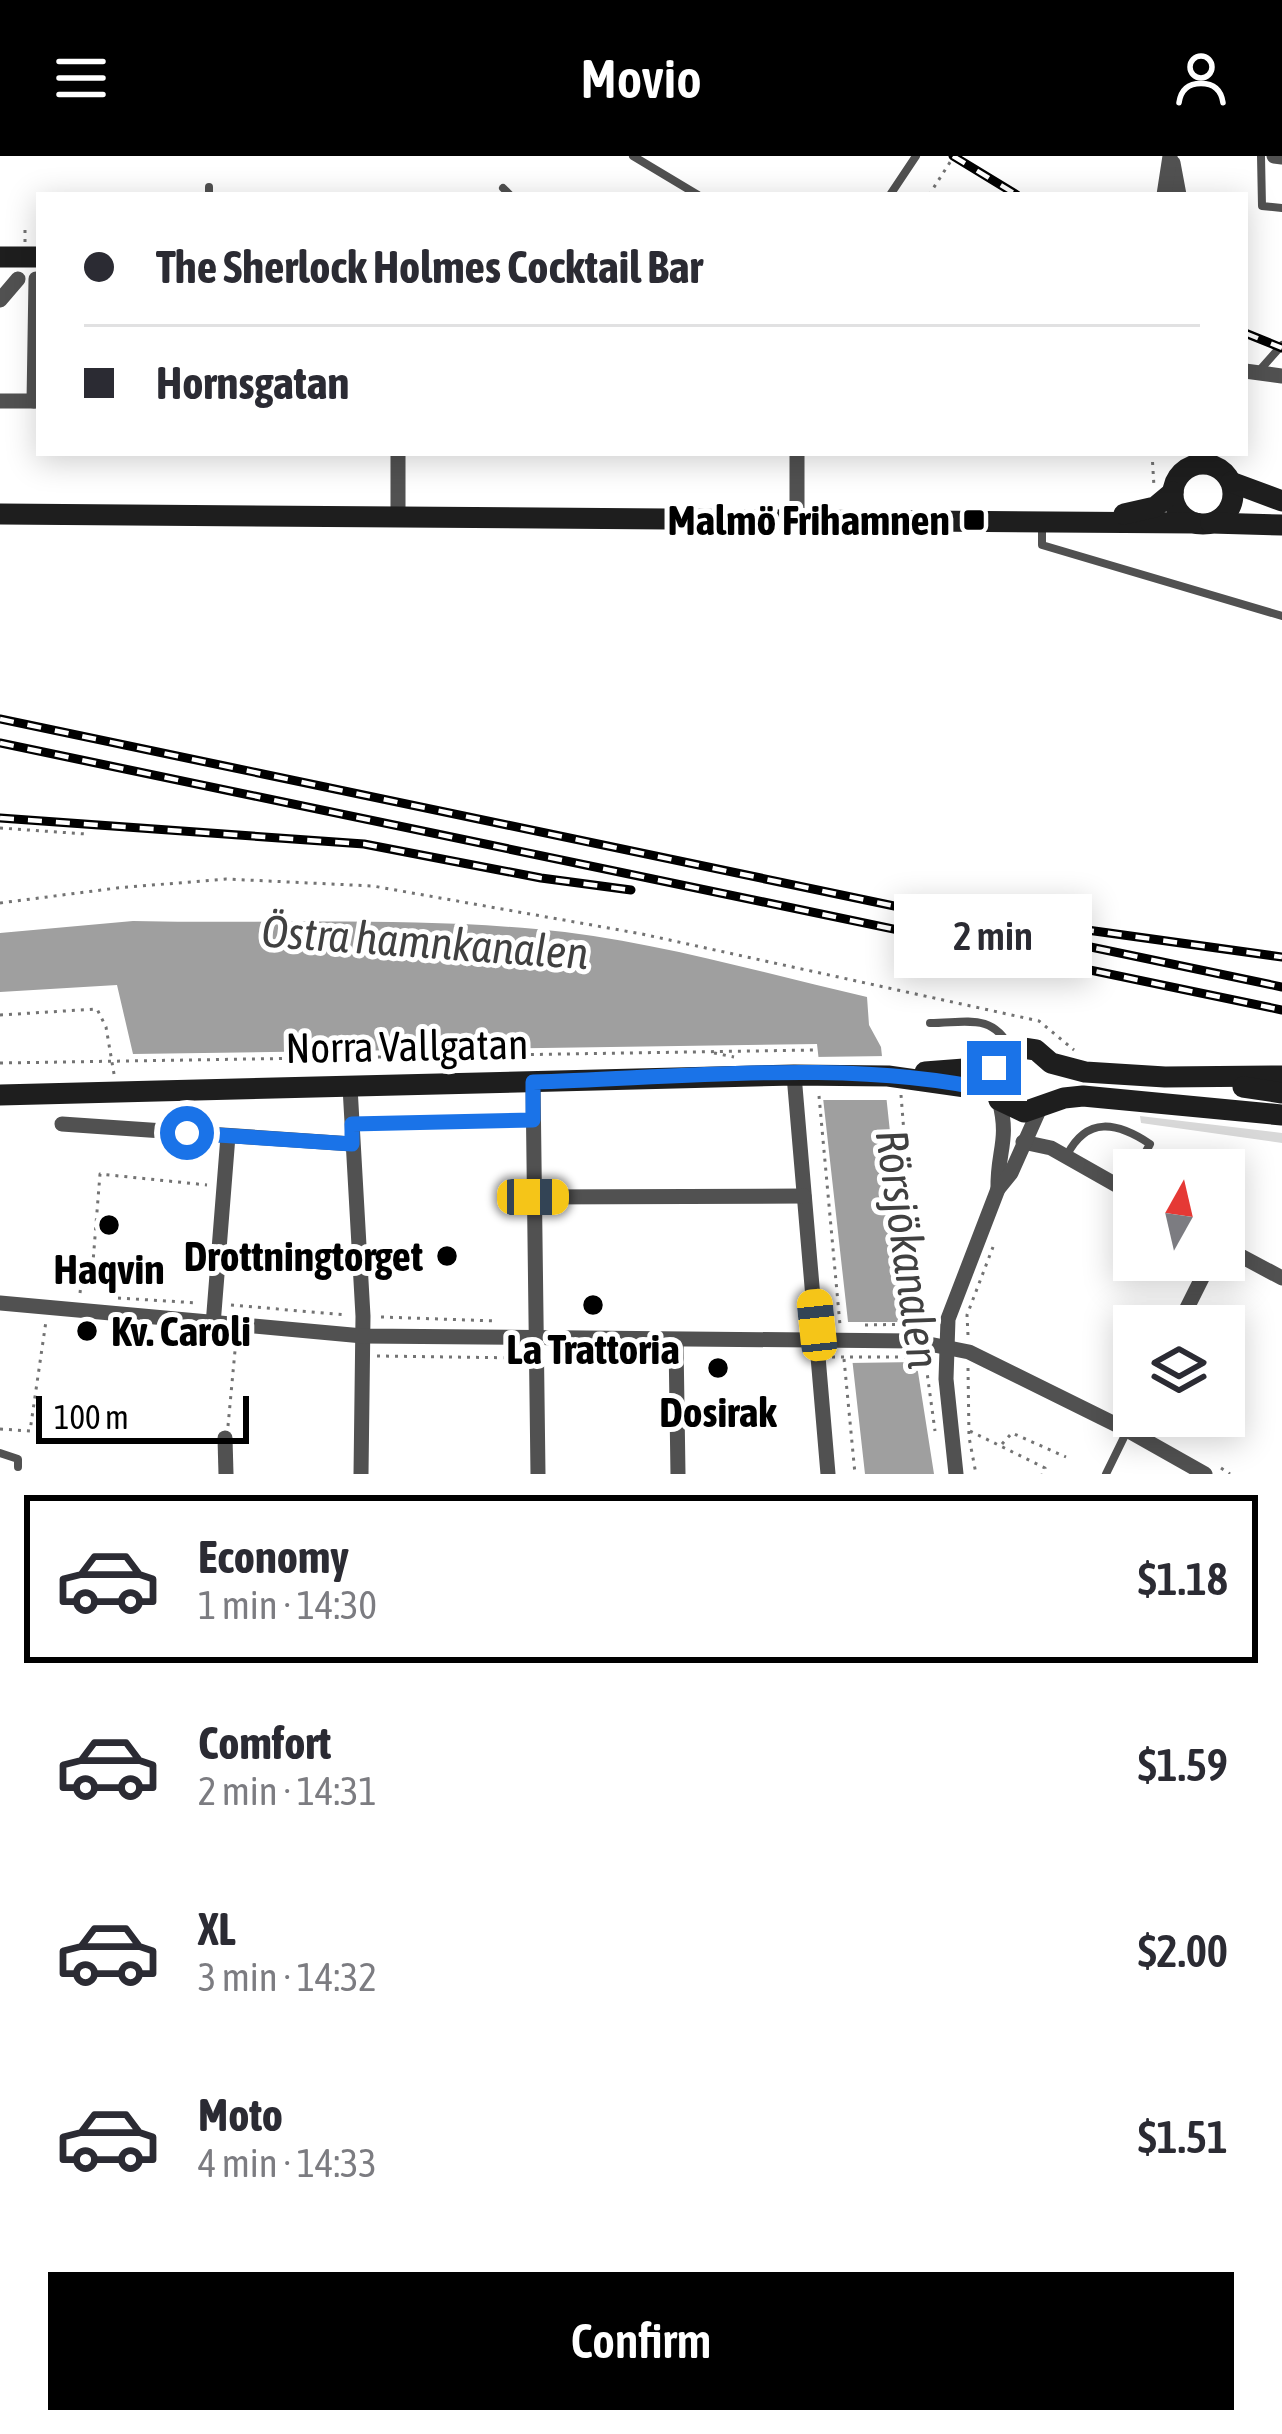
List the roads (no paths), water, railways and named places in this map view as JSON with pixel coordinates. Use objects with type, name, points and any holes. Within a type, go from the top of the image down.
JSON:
[{"type":"main road","points":[[0,257],[36,267]]},
{"type":"main road","points":[[1168,456],[1167,485],[1178,511],[1203,523],[1220,518],[1231,506],[1221,468]]},
{"type":"main road","points":[[0,514],[1042,518],[1141,512],[1155,507],[1179,475],[1194,465],[1209,464],[1282,501]]},
{"type":"main road","points":[[1042,518],[1282,525]]},
{"type":"main road","points":[[895,1086],[1036,1050],[1052,1063],[1085,1072],[1282,1076]]},
{"type":"main road","points":[[997,1096],[992,1076],[1005,1055]]},
{"type":"main road","points":[[1043,1106],[1055,1088],[1052,1063]]},
{"type":"main road","name":"Norra Vallgatan","points":[[0,1095],[350,1088],[523,1076],[895,1086]]},
{"type":"main road","points":[[1165,1077],[1282,1093]]},
{"type":"main road","points":[[895,1086],[997,1096],[1015,1110],[1083,1096],[1282,1115]]},
{"type":"street","points":[[1165,192],[1171,156]]},
{"type":"street","points":[[1171,156],[1178,192]]},
{"type":"street","points":[[0,300],[18,279]]},
{"type":"street","points":[[1251,372],[1282,376]]},
{"type":"street","points":[[0,401],[36,401]]},
{"type":"street","points":[[398,456],[398,515]]},
{"type":"street","points":[[797,456],[797,519]]},
{"type":"street","points":[[523,1076],[533,1120],[538,1474]]},
{"type":"street","points":[[810,1081],[804,1196],[828,1474]]},
{"type":"street","points":[[350,1088],[363,1316],[361,1474]]},
{"type":"street","points":[[997,1096],[1007,1134],[998,1189]]},
{"type":"street","points":[[956,1474],[948,1318],[998,1189],[1043,1106]]},
{"type":"street","points":[[62,1124],[352,1144]]},
{"type":"street","points":[[213,1325],[228,1136]]},
{"type":"street","points":[[1023,1142],[1059,1153],[1113,1183]]},
{"type":"street","points":[[533,1197],[804,1196]]},
{"type":"street","points":[[1245,1257],[1281,1275]]},
{"type":"street","points":[[0,1303],[363,1336],[536,1332],[676,1341],[818,1342],[846,1352],[915,1337],[969,1352],[1113,1415]]},
{"type":"street","points":[[676,1341],[678,1474]]},
{"type":"street","points":[[1151,1437],[1205,1474]]},
{"type":"street","points":[[225,1438],[226,1474]]},
{"type":"lane","points":[[633,156],[693,192]]},
{"type":"lane","points":[[892,192],[916,156]]},
{"type":"lane","points":[[1262,156],[1262,206],[1282,208]]},
{"type":"lane","points":[[1251,372],[1282,345]]},
{"type":"lane","points":[[1042,518],[1042,545],[1282,616]]},
{"type":"lane","points":[[994,1011],[1005,1055]]},
{"type":"lane","points":[[930,1023],[984,1022],[997,1027]]},
{"type":"lane","name":"Norra Vallgatan","points":[[352,1124],[533,1120]]},
{"type":"lane","points":[[1059,1153],[1096,1125],[1150,1144],[1147,1149]]},
{"type":"lane","points":[[1106,1474],[1124,1437]]},
{"type":"lane","points":[[0,1453],[19,1459],[18,1467]]},
{"type":"water","name":"Östra hamnkanalen","points":[[133,921],[385,922],[536,929],[661,948],[867,997],[869,1025],[881,1047],[910,1321],[934,1474],[865,1474],[817,1044],[133,1054],[117,985],[0,992],[0,933]]},
{"type":"railway","points":[[953,156],[1012,192]]},
{"type":"railway","points":[[1248,334],[1282,348]]},
{"type":"railway","points":[[0,719],[1282,987]]},
{"type":"railway","points":[[0,743],[1282,1010]]},
{"type":"railway","points":[[0,818],[364,844],[631,890]]},
{"type":"railway","points":[[1080,929],[1282,957]]},
{"type":"place","name":"Malmö Frihamnen","points":[[974,520]]},
{"type":"place","name":"Haqvin","points":[[109,1225]]},
{"type":"place","name":"Drottningtorget","points":[[447,1256]]},
{"type":"place","name":"La Trattoria","points":[[593,1305]]},
{"type":"place","name":"Kv. Caroli","points":[[87,1331]]},
{"type":"place","name":"Dosirak","points":[[718,1368]]},
{"type":"water label","name":"Rörsjökanalen","points":[[908,1249]]}]
